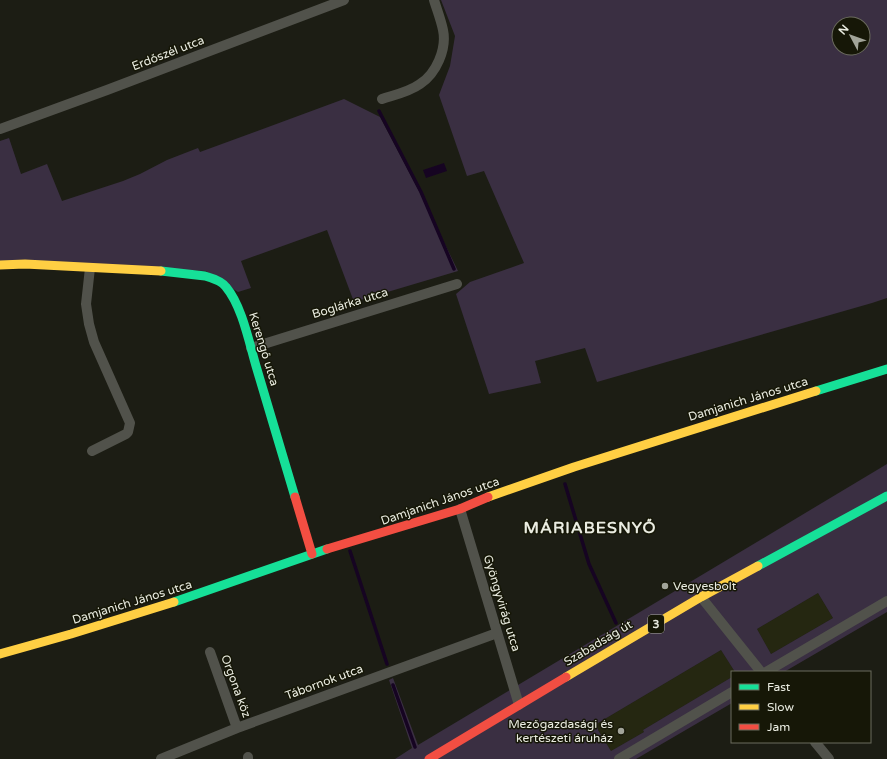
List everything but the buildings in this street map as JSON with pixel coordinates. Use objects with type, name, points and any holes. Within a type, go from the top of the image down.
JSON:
[{"type":"street","name":"Erdőszél utca","points":[[0,129],[344,0]]},
{"type":"street","points":[[382,99],[412,89],[419,85],[429,76],[438,63],[443,47],[444,31],[434,0]]},
{"type":"street","name":"Kerengő utca","points":[[0,265],[15,264],[174,272],[205,276],[218,281],[228,289],[234,300],[251,348],[312,554]]},
{"type":"street","points":[[90,268],[86,304],[89,324],[94,342],[130,422],[128,432],[126,434],[92,451]]},
{"type":"street","name":"Boglárka utca","points":[[251,348],[457,284]]},
{"type":"street","name":"Damjanich János utca","points":[[0,654],[71,634],[190,597],[312,554],[460,509],[490,496],[588,462],[887,369]]},
{"type":"street","name":"Szabadság út","points":[[429,759],[701,597],[887,496]]},
{"type":"street","name":"Gyöngyvirág utca","points":[[460,509],[519,705]]},
{"type":"street","points":[[701,597],[760,671]]},
{"type":"street","points":[[768,671],[887,601]]},
{"type":"street","name":"Tábornok utca","points":[[161,759],[237,728],[497,633]]},
{"type":"street","name":"Orgona köz","points":[[210,652],[237,728]]},
{"type":"street","points":[[619,759],[731,693]]},
{"type":"street","points":[[816,743],[829,759]]},
{"type":"shaded area","points":[[441,0],[887,0],[887,298],[597,382],[585,348],[535,361],[541,383],[489,394],[456,294],[470,282],[524,263],[484,171],[467,176],[439,95],[450,66],[455,36]]},
{"type":"shaded area","points":[[344,99],[380,117],[420,193],[458,271],[354,302],[327,230],[241,261],[251,288],[238,292],[206,271],[0,261],[0,141],[9,138],[21,174],[47,164],[62,201],[123,181],[167,160],[198,148],[200,152]]},
{"type":"shaded area","points":[[444,163],[447,171],[426,178],[423,170]]},
{"type":"shaded area","points":[[887,464],[887,612],[786,671],[734,671],[721,650],[598,723],[598,730],[611,751],[644,732],[643,730],[731,678],[731,704],[636,759],[395,759],[412,748],[389,680],[393,678],[418,745]],"holes":[[[818,593],[833,618],[771,654],[757,629]]]},
{"type":"shaded area","points":[[818,593],[833,618],[771,654],[757,629]]},
{"type":"shaded area","points":[[721,650],[734,671],[731,671],[731,678],[643,730],[644,732],[611,751],[598,730],[598,723]]},
{"type":"waterway","points":[[379,111],[421,192],[454,269]]},
{"type":"waterway","points":[[565,484],[589,564],[616,623]]},
{"type":"waterway","points":[[350,551],[387,664]]},
{"type":"waterway","points":[[393,685],[415,747]]},
{"type":"traffic: fast","points":[[161,271],[205,276],[217,280],[222,283],[232,295],[241,314],[295,497]]},
{"type":"traffic: fast","points":[[816,391],[887,369]]},
{"type":"traffic: fast","points":[[758,566],[887,496]]},
{"type":"traffic: fast","points":[[174,602],[327,549]]},
{"type":"traffic: slow","points":[[0,265],[25,264],[161,271]]},
{"type":"traffic: slow","points":[[488,497],[574,467],[816,391]]},
{"type":"traffic: slow","points":[[566,677],[701,597],[758,566]]},
{"type":"traffic: slow","points":[[0,654],[174,602]]},
{"type":"traffic: jam","points":[[295,497],[312,554]]},
{"type":"traffic: jam","points":[[327,549],[460,509],[488,497]]},
{"type":"traffic: jam","points":[[429,759],[566,677]]},
{"type":"place","name":"Vegyesbolt","points":[[665,586]]},
{"type":"place","name":"Mezőgazdasági és kertészeti áruház","points":[[621,731]]},
{"type":"district","name":"MÁRIABESNYŐ","points":[[590,527]]}]
